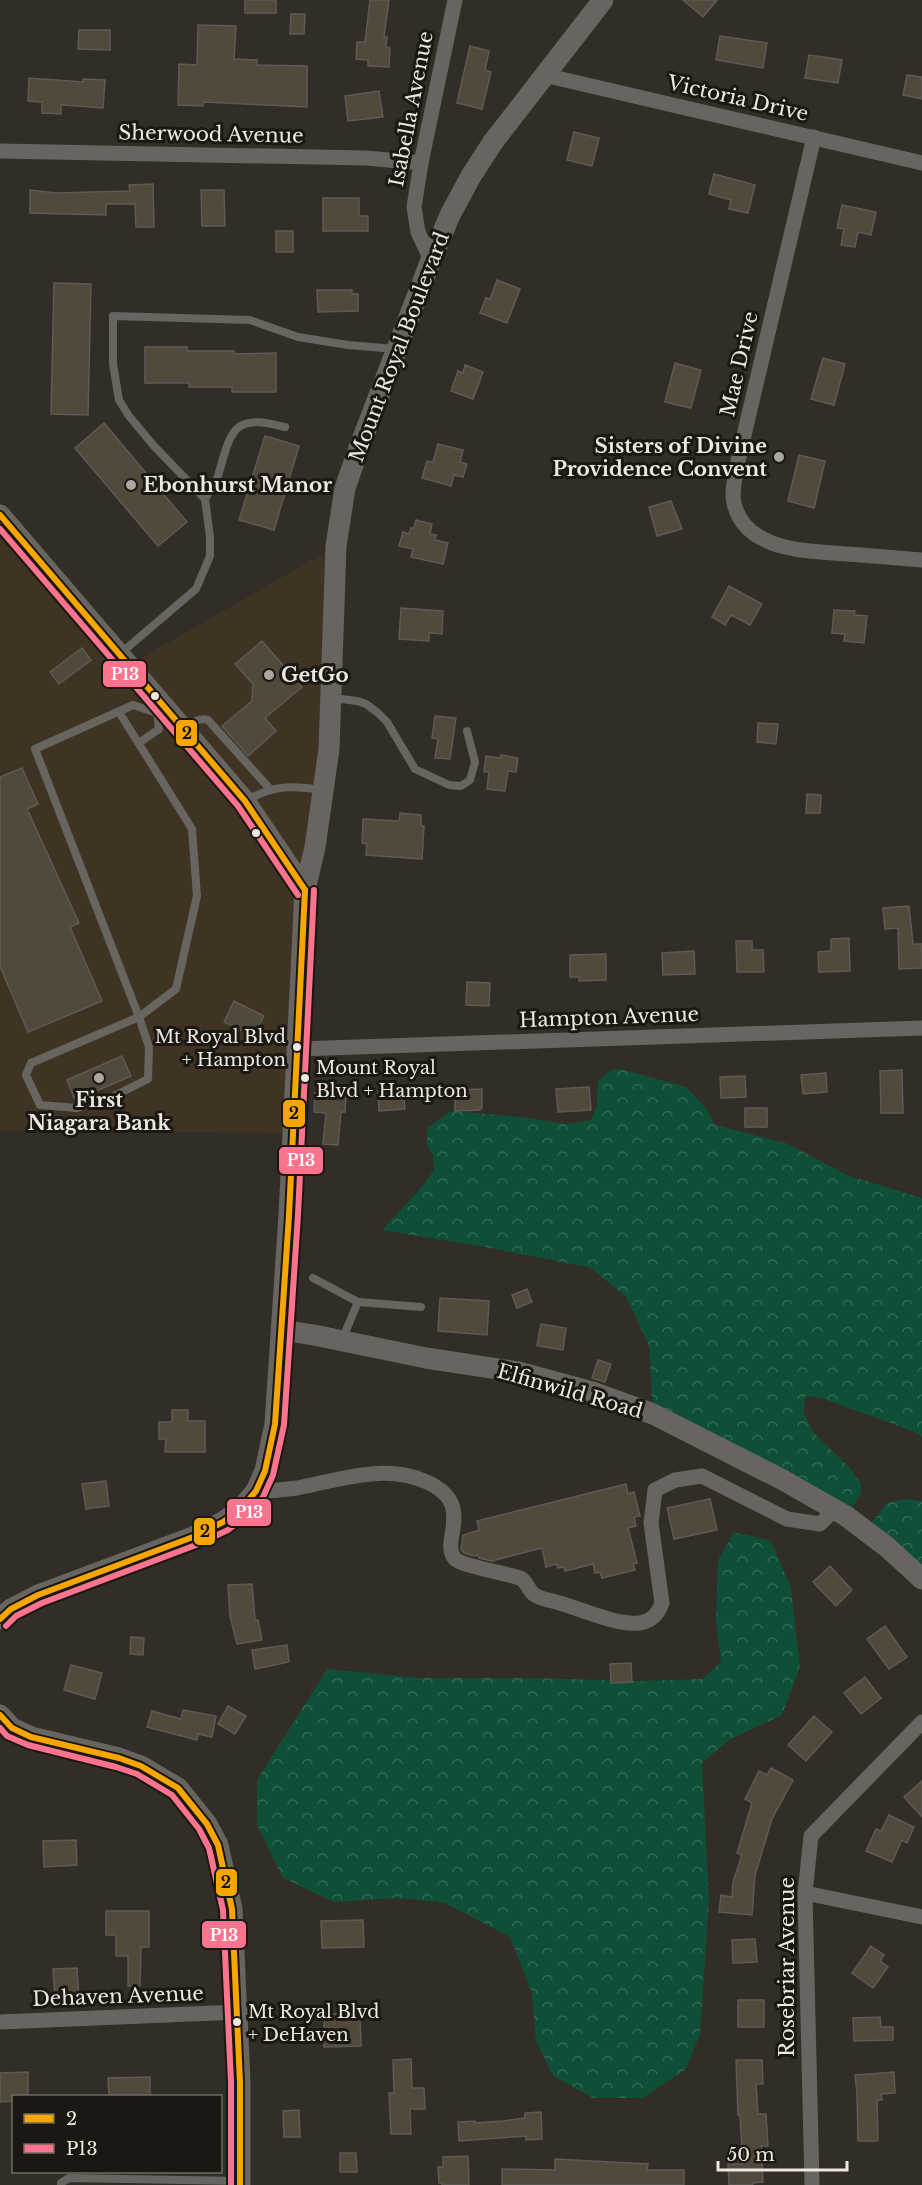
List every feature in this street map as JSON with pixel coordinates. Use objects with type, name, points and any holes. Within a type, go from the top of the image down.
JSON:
[{"type":"main road","name":"Mount Royal Boulevard","points":[[0,1619],[11,1609],[38,1595],[192,1537],[223,1522],[241,1509],[256,1491],[265,1471],[275,1424],[282,1330],[305,890],[315,847],[329,749],[336,546],[340,512],[358,448],[450,215],[493,142],[603,0]]},
{"type":"main road","points":[[1,518],[120,654],[160,709],[184,729],[244,801],[305,890]]},
{"type":"main road","name":"Elfinwild Road","points":[[282,1330],[426,1358],[518,1372],[592,1392],[653,1414],[783,1480],[857,1522],[922,1579]]},
{"type":"main road","points":[[0,1715],[12,1728],[31,1737],[119,1758],[141,1766],[178,1788],[207,1824],[218,1845],[232,1909],[241,2130],[240,2183]]},
{"type":"street","name":"Isabella Avenue","points":[[431,260],[418,232],[414,207],[455,0]]},
{"type":"street","name":"Victoria Drive","points":[[544,75],[922,163]]},
{"type":"street","name":"Mae Drive","points":[[814,138],[738,461],[734,502],[747,527],[769,541],[782,546],[801,550],[922,560]]},
{"type":"street","name":"Sherwood Avenue","points":[[0,151],[366,158],[421,163]]},
{"type":"street","name":"Hampton Avenue","points":[[298,1049],[922,1028]]},
{"type":"street","points":[[256,1491],[290,1489],[362,1474],[398,1475],[427,1482],[449,1497],[455,1527],[451,1551],[456,1559],[462,1563],[501,1571],[524,1580],[534,1595],[623,1623],[644,1622],[658,1614],[662,1603],[651,1523],[655,1490],[675,1480],[702,1476],[787,1519],[820,1524],[835,1509]]},
{"type":"street","name":"Rosebriar Avenue","points":[[812,2185],[805,1893],[811,1836],[922,1722]]},
{"type":"street","points":[[805,1893],[922,1917]]},
{"type":"street","name":"Dehaven Avenue","points":[[0,2022],[237,2012]]},
{"type":"lane","points":[[120,654],[196,589],[210,556],[210,537],[205,499],[154,446],[119,400],[113,364],[113,316],[250,320],[298,337],[348,345],[396,349]]},
{"type":"lane","points":[[205,499],[216,480],[231,437],[238,428],[250,423],[265,422],[285,427]]},
{"type":"lane","points":[[331,698],[357,700],[366,704],[387,722],[415,769],[449,785],[461,786],[470,780],[475,762],[467,731]]},
{"type":"lane","points":[[119,712],[192,829],[197,896],[176,989],[139,1017],[31,1063],[26,1075],[40,1105],[77,1108],[110,1098],[148,1079],[149,1047],[139,1017],[35,749],[133,705],[160,709],[159,729],[139,744]]},
{"type":"lane","points":[[184,729],[198,720],[208,720],[270,789]]},
{"type":"lane","points":[[244,801],[270,789],[302,787],[324,790]]},
{"type":"lane","points":[[313,1278],[358,1302],[421,1307]]},
{"type":"lane","points":[[342,1341],[358,1302]]},
{"type":"lane","points":[[61,2185],[69,2178],[240,2183]]},
{"type":"shaded area","points":[[0,515],[129,665],[336,546],[324,795],[293,1133],[0,1131]]},
{"type":"green space","points":[[621,1069],[686,1087],[706,1108],[715,1125],[786,1143],[847,1175],[922,1198],[922,1437],[915,1432],[821,1398],[806,1396],[803,1412],[814,1433],[851,1469],[861,1484],[861,1494],[846,1516],[653,1414],[649,1346],[626,1297],[591,1268],[382,1230],[421,1188],[434,1170],[433,1155],[427,1145],[427,1128],[451,1111],[521,1117],[566,1124],[591,1120],[597,1105],[598,1081],[611,1070]]},
{"type":"green space","points":[[904,1499],[922,1501],[922,1579],[866,1530],[887,1503]]},
{"type":"green space","points":[[734,1532],[771,1541],[791,1588],[800,1667],[782,1715],[729,1740],[702,1763],[709,1901],[700,2034],[686,2069],[643,2098],[593,2098],[553,2076],[536,2041],[532,1993],[510,1937],[445,1903],[398,1898],[334,1902],[283,1878],[257,1825],[257,1780],[327,1669],[419,1678],[632,1681],[702,1679],[721,1662],[716,1620],[718,1560]]},
{"type":"building","points":[[245,0],[276,0],[276,13],[245,13]]},
{"type":"building","points":[[370,0],[389,0],[384,37],[387,37],[386,47],[390,48],[389,67],[368,66],[368,60],[356,59],[357,42],[365,42]]},
{"type":"building","points":[[683,0],[717,0],[703,17]]},
{"type":"building","points":[[291,14],[305,14],[304,34],[290,34]]},
{"type":"building","points":[[198,25],[236,26],[234,59],[257,60],[257,65],[307,66],[307,107],[204,102],[203,106],[178,105],[179,64],[197,65]]},
{"type":"building","points":[[79,30],[110,30],[110,50],[78,49]]},
{"type":"building","points":[[720,36],[767,43],[763,68],[716,60]]},
{"type":"building","points":[[470,46],[489,51],[485,70],[491,72],[482,109],[457,103]]},
{"type":"building","points":[[809,55],[842,60],[838,83],[805,78]]},
{"type":"building","points":[[907,75],[922,77],[922,99],[903,95]]},
{"type":"building","points":[[29,78],[83,82],[83,79],[105,80],[103,108],[61,105],[61,114],[42,113],[42,102],[28,101]]},
{"type":"building","points":[[379,91],[383,117],[348,121],[345,96]]},
{"type":"building","points":[[574,132],[599,138],[592,166],[567,160]]},
{"type":"building","points":[[714,174],[755,185],[748,213],[729,209],[731,200],[709,194]]},
{"type":"building","points":[[153,184],[154,227],[136,227],[135,204],[106,204],[106,215],[30,213],[30,190],[56,193],[130,191],[129,185]]},
{"type":"building","points":[[201,190],[224,190],[225,226],[202,226]]},
{"type":"building","points":[[323,198],[359,198],[359,216],[368,216],[368,231],[323,231]]},
{"type":"building","points":[[842,205],[876,212],[871,235],[858,232],[855,247],[841,245],[844,229],[837,228]]},
{"type":"building","points":[[276,231],[293,231],[293,252],[276,252]]},
{"type":"building","points":[[497,280],[520,289],[507,323],[480,313],[486,298],[490,299]]},
{"type":"building","points":[[54,283],[91,284],[88,415],[51,414]]},
{"type":"building","points":[[317,290],[352,290],[352,294],[358,294],[358,311],[318,312]]},
{"type":"building","points":[[145,347],[187,347],[187,351],[234,351],[234,354],[276,353],[276,392],[232,392],[232,387],[189,387],[189,383],[145,383]]},
{"type":"building","points":[[823,358],[845,364],[834,405],[811,399]]},
{"type":"building","points":[[675,363],[701,370],[691,408],[665,402]]},
{"type":"building","points":[[465,365],[483,372],[473,399],[451,391],[458,371],[463,373]]},
{"type":"building","name":"Ebonhurst Manor","points":[[104,423],[187,522],[158,546],[75,448]]},
{"type":"building","name":"Ebonhurst Manor","points":[[265,436],[299,446],[274,530],[239,520]]},
{"type":"building","points":[[438,444],[463,450],[460,462],[467,464],[463,477],[454,475],[451,486],[422,478],[427,461],[433,462]]},
{"type":"building","points":[[799,455],[825,461],[814,508],[788,501]]},
{"type":"building","points":[[671,501],[682,529],[657,536],[649,507]]},
{"type":"building","points":[[416,520],[432,524],[430,534],[436,535],[435,540],[448,543],[443,564],[411,557],[413,549],[399,546],[403,532],[409,534]]},
{"type":"building","points":[[729,586],[762,604],[750,625],[731,615],[725,625],[712,617]]},
{"type":"building","points":[[401,608],[443,611],[442,634],[429,633],[429,641],[399,639]]},
{"type":"building","points":[[834,610],[855,611],[854,615],[867,616],[864,643],[844,641],[845,634],[832,633]]},
{"type":"building","points":[[262,641],[302,687],[265,718],[276,731],[248,756],[222,726],[252,701],[253,684],[235,664]]},
{"type":"building","points":[[82,648],[91,660],[59,684],[50,672]]},
{"type":"building","points":[[435,716],[456,718],[450,759],[435,758],[438,739],[432,738]]},
{"type":"building","points":[[758,723],[778,724],[776,744],[757,742]]},
{"type":"building","points":[[501,755],[518,758],[516,772],[508,771],[505,791],[487,789],[489,772],[484,772],[486,756],[501,758]]},
{"type":"building","points":[[22,768],[38,804],[27,809],[79,923],[70,927],[102,1001],[28,1032],[0,966],[0,777]]},
{"type":"building","points":[[807,794],[821,795],[820,813],[806,813]]},
{"type":"building","points":[[400,813],[421,815],[421,825],[424,826],[422,859],[366,855],[367,844],[362,843],[363,819],[399,821]]},
{"type":"building","points":[[909,906],[913,944],[922,944],[922,968],[899,969],[898,928],[885,929],[883,908]]},
{"type":"building","points":[[849,938],[850,971],[819,972],[818,952],[831,951],[831,939]]},
{"type":"building","points":[[736,941],[752,941],[752,950],[763,950],[764,972],[737,972]]},
{"type":"building","points":[[694,951],[695,974],[663,975],[662,953]]},
{"type":"building","points":[[606,954],[606,980],[579,981],[579,977],[570,977],[570,955]]},
{"type":"building","points":[[467,982],[490,983],[489,1006],[466,1005]]},
{"type":"building","points":[[234,1001],[264,1016],[253,1036],[224,1022]]},
{"type":"building","name":"First Niagara Bank","points":[[122,1056],[131,1076],[75,1100],[67,1080]]},
{"type":"building","points":[[902,1070],[903,1113],[881,1113],[880,1071]]},
{"type":"building","points":[[826,1073],[827,1092],[803,1094],[801,1075]]},
{"type":"building","points":[[745,1076],[746,1097],[721,1098],[720,1077]]},
{"type":"building","points":[[589,1087],[591,1110],[558,1112],[556,1089]]},
{"type":"building","points":[[403,1089],[405,1109],[379,1111],[378,1091]]},
{"type":"building","points":[[482,1089],[482,1108],[480,1110],[455,1111],[455,1090]]},
{"type":"building","points":[[315,1093],[346,1095],[345,1112],[341,1112],[338,1145],[323,1144],[326,1113],[314,1112]]},
{"type":"building","points":[[745,1108],[767,1108],[767,1127],[745,1127]]},
{"type":"building","points":[[527,1289],[532,1302],[517,1308],[512,1295]]},
{"type":"building","points":[[440,1298],[489,1301],[487,1335],[438,1331]]},
{"type":"building","points":[[541,1324],[566,1328],[563,1350],[537,1346]]},
{"type":"building","points":[[598,1360],[611,1364],[605,1382],[592,1378]]},
{"type":"building","points":[[172,1410],[188,1410],[188,1421],[205,1421],[205,1452],[165,1452],[166,1439],[159,1439],[159,1422],[172,1422]]},
{"type":"building","points":[[106,1481],[109,1506],[86,1509],[82,1484]]},
{"type":"building","points":[[626,1484],[628,1494],[634,1492],[640,1516],[634,1517],[636,1526],[628,1528],[637,1563],[633,1564],[635,1570],[602,1578],[600,1572],[595,1573],[593,1564],[565,1571],[564,1567],[558,1568],[556,1564],[546,1567],[542,1548],[492,1561],[479,1558],[478,1555],[464,1553],[461,1549],[463,1535],[479,1530],[477,1521]]},
{"type":"building","points":[[710,1499],[717,1530],[674,1539],[667,1508]]},
{"type":"building","points":[[830,1566],[852,1590],[836,1606],[813,1582]]},
{"type":"building","points":[[252,1584],[255,1620],[258,1620],[262,1640],[237,1644],[230,1616],[228,1585]]},
{"type":"building","points":[[885,1626],[907,1657],[889,1669],[867,1639]]},
{"type":"building","points":[[131,1637],[144,1638],[143,1655],[130,1654]]},
{"type":"building","points":[[287,1645],[289,1662],[255,1669],[252,1650]]},
{"type":"building","points":[[631,1663],[632,1682],[611,1683],[610,1664]]},
{"type":"building","points":[[71,1665],[102,1673],[95,1699],[64,1690]]},
{"type":"building","points":[[865,1677],[881,1698],[861,1714],[844,1693]]},
{"type":"building","points":[[228,1706],[246,1716],[235,1734],[218,1724]]},
{"type":"building","points":[[183,1710],[216,1716],[212,1737],[198,1734],[197,1740],[147,1727],[152,1711],[181,1719]]},
{"type":"building","points":[[814,1716],[832,1732],[806,1761],[788,1745]]},
{"type":"building","points":[[771,1768],[793,1780],[772,1819],[755,1875],[752,1915],[719,1912],[721,1895],[732,1897],[733,1882],[742,1855],[737,1853],[752,1803],[745,1799],[759,1771],[767,1775]]},
{"type":"building","points":[[922,1781],[922,1817],[904,1797]]},
{"type":"building","points":[[889,1815],[914,1827],[907,1843],[902,1840],[892,1862],[866,1851],[876,1829],[881,1831]]},
{"type":"building","points":[[76,1840],[77,1865],[44,1867],[43,1841]]},
{"type":"building","points":[[106,1911],[149,1911],[149,1947],[141,1947],[140,1986],[128,1986],[128,1956],[116,1956],[116,1935],[106,1935]]},
{"type":"building","points":[[363,1920],[364,1947],[322,1948],[321,1921]]},
{"type":"building","points":[[755,1939],[757,1962],[733,1963],[732,1940]]},
{"type":"building","points":[[871,1946],[884,1955],[880,1961],[888,1967],[873,1988],[852,1973]]},
{"type":"building","points":[[77,1968],[79,1997],[55,1998],[53,1969]]},
{"type":"building","points":[[738,2000],[764,2000],[764,2027],[738,2027]]},
{"type":"building","points":[[324,2014],[360,2014],[361,2046],[324,2047]]},
{"type":"building","points":[[880,2017],[881,2027],[893,2027],[893,2040],[854,2041],[853,2018]]},
{"type":"building","points":[[411,2059],[412,2088],[424,2088],[425,2109],[410,2109],[411,2134],[391,2134],[389,2093],[394,2093],[393,2060]]},
{"type":"building","points":[[736,2060],[762,2060],[763,2084],[756,2084],[758,2114],[766,2114],[768,2146],[761,2146],[763,2182],[752,2183],[753,2185],[729,2185],[728,2164],[743,2164]]},
{"type":"building","points":[[28,2072],[28,2095],[12,2095],[12,2101],[0,2102],[0,2073]]},
{"type":"building","points":[[894,2072],[895,2093],[881,2094],[882,2100],[877,2100],[878,2141],[858,2141],[855,2075]]},
{"type":"building","points":[[150,2077],[150,2095],[109,2095],[108,2078]]},
{"type":"building","points":[[299,2110],[300,2137],[284,2137],[283,2111]]},
{"type":"building","points":[[541,2112],[542,2139],[526,2140],[526,2136],[459,2141],[458,2122],[503,2121],[525,2118],[525,2113]]},
{"type":"building","points":[[340,2153],[356,2153],[357,2172],[340,2172]]},
{"type":"building","points":[[468,2156],[469,2185],[439,2183],[438,2167],[443,2167],[443,2157]]},
{"type":"building","points":[[555,2159],[648,2164],[647,2170],[684,2170],[684,2185],[502,2185],[502,2169],[555,2170]]},
{"type":"transit line","name":"2","points":[[0,515],[245,801],[305,890]]},
{"type":"transit line","name":"P13","points":[[0,529],[238,806],[298,895]]},
{"type":"transit line","name":"2","points":[[0,1619],[11,1609],[38,1595],[193,1537],[223,1522],[241,1509],[256,1491],[265,1471],[275,1424],[289,1215],[305,890]]},
{"type":"transit line","name":"P13","points":[[6,1626],[16,1616],[42,1603],[196,1545],[228,1530],[247,1515],[263,1497],[273,1475],[284,1425],[298,1215],[314,890]]},
{"type":"transit line","name":"2","points":[[0,1715],[12,1728],[31,1737],[119,1758],[141,1766],[178,1788],[207,1824],[218,1845],[232,1909],[240,2082],[240,2185]]},
{"type":"transit line","name":"P13","points":[[0,1728],[7,1736],[28,1745],[137,1774],[172,1795],[199,1829],[209,1848],[223,1910],[231,2082],[231,2185]]},
{"type":"place","name":"Sisters of Divine Providence Convent","points":[[779,457]]},
{"type":"place","name":"Ebonhurst Manor","points":[[131,485]]},
{"type":"place","name":"GetGo","points":[[269,675]]},
{"type":"place","name":"Mt Royal Blvd + Hampton","points":[[297,1047]]},
{"type":"place","name":"First Niagara Bank","points":[[99,1078]]},
{"type":"place","name":"Mount Royal Blvd + Hampton","points":[[305,1078]]},
{"type":"place","name":"Mt Royal Blvd + DeHaven","points":[[237,2022]]}]
